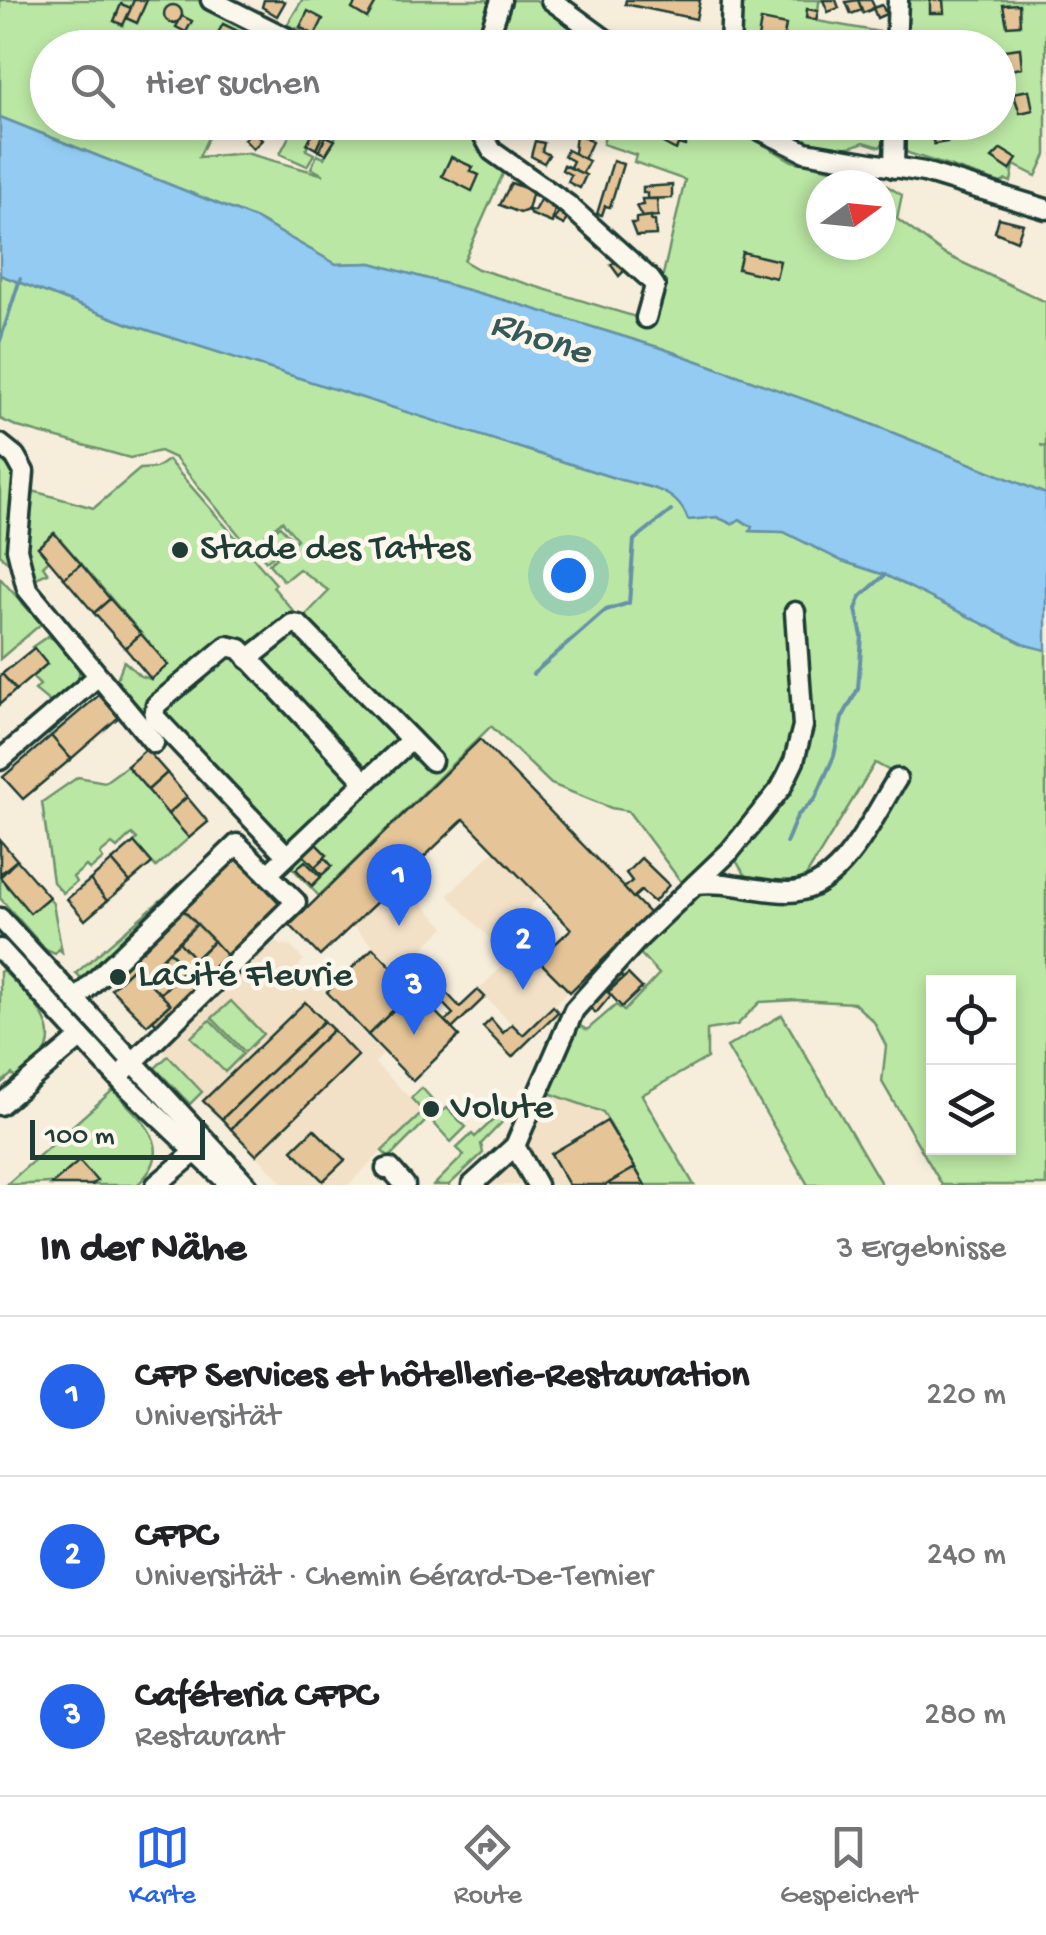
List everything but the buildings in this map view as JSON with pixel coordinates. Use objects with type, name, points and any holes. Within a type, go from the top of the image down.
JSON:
[{"type":"street","points":[[212,0],[271,30]]},
{"type":"street","points":[[492,30],[501,0]]},
{"type":"street","points":[[550,0],[592,30]]},
{"type":"street","points":[[731,30],[732,0]]},
{"type":"street","points":[[897,30],[898,0]]},
{"type":"street","points":[[486,140],[492,152],[568,205],[655,286],[646,318]]},
{"type":"street","points":[[781,140],[806,152],[938,176],[1046,209]]},
{"type":"street","points":[[894,168],[895,140]]},
{"type":"street","points":[[0,444],[15,456],[24,472],[17,549],[27,588],[154,743]]},
{"type":"street","points":[[472,1185],[515,1146],[574,1010],[639,938],[730,851],[782,788],[798,749],[802,716],[795,612]]},
{"type":"street","points":[[248,659],[292,624],[299,625],[432,761]]},
{"type":"street","points":[[287,856],[154,716],[156,706],[223,648],[237,647],[365,782]]},
{"type":"street","points":[[0,760],[98,678]]},
{"type":"street","points":[[268,874],[411,740]]},
{"type":"street","points":[[691,889],[712,882],[788,892],[827,880],[896,780]]},
{"type":"street","points":[[75,1000],[237,844],[296,902],[118,1077]]},
{"type":"street","points":[[730,851],[732,869],[745,886]]},
{"type":"street","points":[[0,918],[133,1063],[230,1185]]},
{"type":"street","points":[[0,949],[118,1077],[247,1185]]},
{"type":"street","points":[[0,1105],[80,1038]]},
{"type":"street","points":[[515,1146],[538,1185]]},
{"type":"street","points":[[156,1185],[202,1150]]},
{"type":"street","points":[[386,1169],[390,1168],[405,1185]]},
{"type":"shaded area","points":[[494,851],[539,897],[493,942],[448,895]]},
{"type":"shaded area","points":[[400,881],[445,927],[399,972],[353,926]]},
{"type":"shaded area","points":[[275,939],[280,945],[289,945],[304,960],[299,965],[383,1054],[375,1063],[423,1111],[348,1185],[285,1185],[198,1095],[202,1091],[161,1049]]},
{"type":"shaded area","points":[[524,945],[569,990],[523,1035],[478,990]]},
{"type":"shaded area","points":[[541,1090],[603,1112],[645,1185],[472,1185],[515,1146]]},
{"type":"green space","points":[[0,0],[199,0],[249,24],[247,30],[30,30],[30,129],[0,117]]},
{"type":"green space","points":[[302,0],[496,0],[486,30],[301,30],[287,25]]},
{"type":"green space","points":[[506,0],[536,0],[580,30],[497,30]]},
{"type":"green space","points":[[740,0],[823,0],[819,2],[817,21],[869,30],[736,30]]},
{"type":"green space","points":[[903,0],[1046,0],[1046,155],[1036,176],[1014,165],[1011,182],[1001,183],[908,153],[903,140],[1016,140],[1016,30],[902,30]]},
{"type":"green space","points":[[58,140],[207,140],[199,157],[246,153],[324,175],[311,168],[317,155],[324,158],[334,140],[484,140],[506,167],[464,261],[478,269],[652,322],[685,180],[634,162],[636,155],[603,144],[604,140],[756,140],[792,161],[837,170],[806,170],[806,260],[896,260],[896,191],[902,195],[897,219],[944,254],[1046,302],[1046,446],[1040,445],[1046,447],[1046,494],[856,418],[664,349],[371,263],[336,264],[256,219]]},
{"type":"green space","points":[[287,140],[310,140],[306,150],[314,154],[307,166],[280,154]]},
{"type":"green space","points":[[800,140],[885,140],[880,147],[864,142],[824,147]]},
{"type":"green space","points":[[0,275],[129,324],[652,487],[678,502],[689,520],[717,517],[732,524],[739,519],[752,527],[751,531],[784,532],[842,561],[885,575],[1026,645],[1046,650],[1046,1185],[942,1185],[882,1082],[886,1046],[874,1022],[854,1003],[760,1002],[737,1025],[707,1030],[707,1058],[642,1095],[694,1185],[645,1185],[603,1112],[546,1092],[574,1022],[587,1030],[616,1005],[624,1011],[659,974],[638,951],[692,897],[704,891],[821,891],[838,880],[903,778],[875,763],[800,886],[762,883],[747,877],[728,844],[685,887],[628,811],[551,784],[491,726],[319,896],[116,682],[124,661],[140,676],[151,679],[167,664],[55,533],[38,547],[49,560],[43,566],[48,573],[31,580],[24,550],[33,491],[94,508],[140,469],[156,468],[168,460],[276,584],[273,587],[301,620],[329,591],[299,569],[284,581],[269,564],[297,539],[282,521],[250,548],[175,458],[160,451],[130,458],[0,419]]},
{"type":"green space","points":[[0,459],[13,470],[16,484],[10,565],[0,554]]},
{"type":"green space","points":[[280,526],[293,540],[266,561],[255,547]]},
{"type":"green space","points":[[0,578],[41,624],[0,659]]},
{"type":"green space","points":[[48,636],[70,655],[79,675],[72,687],[51,703],[35,690],[40,685],[32,677],[47,664],[32,647]]},
{"type":"green space","points":[[127,766],[189,838],[156,867],[134,842],[137,839],[132,834],[117,848],[112,844],[100,854],[103,859],[90,870],[86,866],[73,877],[76,882],[63,893],[53,882],[42,802],[78,777],[105,782]]},
{"type":"green space","points":[[0,877],[30,912],[49,897],[62,952],[46,950],[0,898]]},
{"type":"green space","points":[[168,894],[121,942],[119,953],[87,984],[76,973]]},
{"type":"green space","points":[[3,970],[39,1010],[49,1033],[40,1061],[17,1080],[12,1074],[0,1084],[0,972]]},
{"type":"green space","points":[[231,1001],[263,1034],[245,1052],[212,1018]]},
{"type":"green space","points":[[782,1015],[882,1185],[808,1185],[727,1047]]},
{"type":"green space","points":[[210,1020],[243,1054],[225,1072],[191,1037]]},
{"type":"green space","points":[[168,1056],[202,1092],[190,1104],[155,1068]]},
{"type":"green space","points":[[422,1088],[443,1111],[447,1108],[466,1127],[451,1142],[411,1098]]},
{"type":"green space","points":[[113,1090],[144,1124],[156,1146],[149,1171],[137,1185],[92,1185],[96,1181],[6,1185]]},
{"type":"green space","points":[[507,1107],[512,1112],[481,1144],[483,1153],[449,1185],[434,1185],[464,1155],[457,1148]]},
{"type":"green space","points":[[420,1115],[426,1121],[389,1158],[382,1151]]},
{"type":"water","name":"Rhone","points":[[0,117],[30,129],[30,140],[58,140],[256,219],[336,264],[371,263],[664,349],[856,418],[1046,494],[1046,650],[1026,645],[885,575],[842,561],[784,532],[750,531],[752,527],[740,519],[732,524],[717,517],[688,520],[677,502],[651,487],[129,324],[0,275]]},
{"type":"waterway","points":[[0,341],[20,279]]},
{"type":"waterway","points":[[533,674],[606,610],[629,603],[634,540],[671,511]]},
{"type":"waterway","points":[[786,843],[797,816],[815,799],[834,756],[842,718],[858,689],[862,636],[856,610],[860,597],[885,575]]},
{"type":"place","name":"Stade des Tattes","points":[[180,550]]},
{"type":"place","name":"CFP Services et hôtellerie-Restauration","points":[[399,926]]},
{"type":"place","name":"LaCité Fleurie","points":[[118,977]]},
{"type":"place","name":"CFPC","points":[[523,990]]},
{"type":"place","name":"Caféteria CFPC","points":[[414,1035]]},
{"type":"place","name":"Volute","points":[[431,1109]]}]
